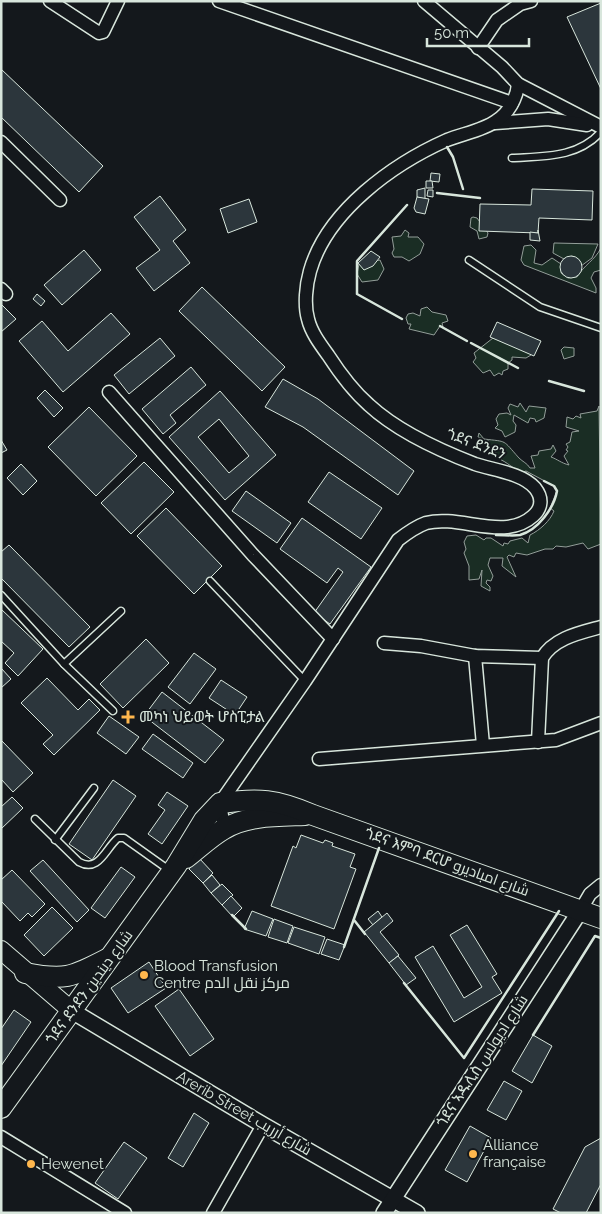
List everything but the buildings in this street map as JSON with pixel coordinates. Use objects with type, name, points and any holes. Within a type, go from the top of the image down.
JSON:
[{"type":"main road","points":[[220,803],[241,800]]},
{"type":"main road","name":"ጎደና እምባ ደርሆ شارع امباديرو","points":[[241,800],[276,801],[601,918]]},
{"type":"main road","name":"ጎደና ደንደን شارع ديندين","points":[[1,1108],[174,869],[204,820],[220,803]]},
{"type":"main road","name":"ጎደና እምባ ደርሆ شارع امباديرو","points":[[241,823],[313,815]]},
{"type":"main road","name":"ጎደና ደንደን شارع ديندين","points":[[174,869],[241,823]]},
{"type":"main road","points":[[1,950],[25,973],[72,1011]]},
{"type":"main road","points":[[25,973],[63,978],[77,975],[109,958]]},
{"type":"street","points":[[50,1],[99,32],[102,32],[118,1]]},
{"type":"street","points":[[219,1],[512,103]]},
{"type":"street","points":[[424,1],[502,67],[518,84],[601,127]]},
{"type":"street","points":[[478,48],[496,20],[522,2]]},
{"type":"street","name":"ጎደና ደንደን","points":[[220,803],[333,639],[398,540],[413,529],[426,523],[443,521],[514,527],[532,517],[541,503],[534,487],[524,480],[475,464],[425,442],[369,405],[337,368],[317,340],[308,319],[306,295],[310,270],[329,232],[357,198],[384,176],[416,156],[447,140],[495,123],[504,115],[512,103],[517,93],[518,84]]},
{"type":"street","points":[[495,123],[548,119],[601,127]]},
{"type":"street","points":[[1,142],[60,200]]},
{"type":"street","points":[[109,392],[253,555],[333,639]]},
{"type":"street","points":[[538,742],[542,658],[548,648],[557,642],[601,627]]},
{"type":"street","points":[[384,643],[421,646],[475,656],[542,658]]},
{"type":"street","points":[[475,656],[484,745]]},
{"type":"street","points":[[319,759],[556,740],[601,723]]},
{"type":"street","points":[[236,779],[241,800],[241,823]]},
{"type":"street","points":[[220,803],[241,823]]},
{"type":"street","points":[[580,911],[590,894],[601,886]]},
{"type":"street","name":"ጎደና ኣዱሊስ شارع اديولس","points":[[384,1213],[580,911]]},
{"type":"street","name":"Arerib Street شارع أرريب","points":[[72,1011],[263,1125],[417,1213]]},
{"type":"street","points":[[213,1213],[263,1125]]},
{"type":"street","points":[[1,1137],[125,1213]]},
{"type":"street","points":[[100,1213],[107,1201]]},
{"type":"lane","points":[[512,158],[557,155],[579,150],[592,142],[601,132]]},
{"type":"lane","points":[[469,260],[540,307],[601,328]]},
{"type":"lane","points":[[210,582],[304,681]]},
{"type":"lane","points":[[1,595],[64,664],[113,711]]},
{"type":"lane","points":[[64,664],[121,610]]},
{"type":"lane","points":[[56,840],[94,788]]},
{"type":"lane","points":[[35,819],[87,866],[94,866],[118,838],[124,838],[174,869]]},
{"type":"green space","points":[[471,218],[477,218],[488,233],[487,237],[479,239],[477,231],[470,227]]},
{"type":"green space","points":[[405,230],[409,233],[408,237],[418,237],[424,244],[420,254],[409,261],[402,257],[394,257],[392,253],[394,249],[392,237],[401,236]]},
{"type":"green space","points":[[554,243],[598,244],[592,258],[581,266],[580,261],[572,256],[564,259],[553,253]]},
{"type":"green space","points":[[531,245],[536,250],[534,263],[542,265],[552,258],[561,264],[561,273],[568,278],[577,277],[601,248],[601,270],[594,272],[591,278],[596,288],[596,293],[524,265],[521,260],[524,246]]},
{"type":"green space","points":[[380,260],[384,269],[378,280],[362,282],[357,274],[359,264]]},
{"type":"green space","points":[[427,307],[432,312],[446,315],[448,321],[442,323],[443,327],[440,326],[434,335],[409,329],[411,324],[408,324],[406,318],[408,314],[413,313],[420,316],[421,309]]},
{"type":"green space","points":[[493,338],[531,353],[531,355],[526,358],[512,357],[512,360],[508,363],[508,369],[503,371],[502,375],[499,373],[494,376],[490,370],[483,373],[473,362],[476,358],[474,353]]},
{"type":"green space","points":[[564,347],[574,348],[574,356],[564,359],[561,350]]},
{"type":"green space","points":[[520,403],[526,412],[529,406],[546,408],[544,418],[536,422],[535,419],[530,418],[528,423],[514,415],[515,432],[505,437],[502,431],[495,428],[498,425],[496,419],[499,414],[507,413],[511,415],[508,408],[510,404],[518,407]]},
{"type":"green space","points":[[599,406],[601,544],[588,549],[583,543],[566,547],[556,546],[553,549],[545,549],[527,555],[516,553],[514,557],[509,555],[507,557],[516,577],[502,566],[503,558],[490,558],[488,565],[493,576],[491,581],[487,580],[486,583],[490,587],[490,591],[481,586],[482,570],[479,579],[469,580],[469,566],[464,553],[466,549],[464,542],[467,536],[476,535],[484,540],[491,538],[503,546],[504,543],[508,544],[510,541],[522,538],[528,543],[530,535],[544,525],[552,515],[554,511],[550,508],[557,491],[554,486],[497,458],[495,450],[487,445],[489,441],[478,437],[479,433],[484,439],[504,443],[510,447],[530,468],[535,468],[531,456],[538,455],[539,451],[551,449],[553,445],[556,451],[551,457],[569,465],[564,456],[568,451],[566,450],[568,447],[566,444],[570,442],[572,432],[579,431],[566,427],[567,417],[573,419],[576,416],[581,418],[580,414],[597,411]]},
{"type":"wall","points":[[447,147],[453,157],[463,189]]},
{"type":"wall","points":[[437,193],[480,198]]},
{"type":"wall","points":[[402,319],[357,294],[357,261],[407,205]]},
{"type":"wall","points":[[440,326],[467,341]]},
{"type":"wall","points":[[471,343],[518,368]]},
{"type":"wall","points":[[549,381],[584,391]]},
{"type":"wall","points":[[496,535],[520,535],[533,528],[544,518],[557,491],[554,486],[544,481]]},
{"type":"wall","points":[[344,947],[379,848]]},
{"type":"wall","points":[[404,983],[464,1058],[559,911]]},
{"type":"wall","points":[[232,915],[246,929]]},
{"type":"wall","points":[[354,920],[365,934]]},
{"type":"wall","points":[[533,1035],[595,936],[601,938]]},
{"type":"place","name":"መካነ ህይወት ሆስፒታል","points":[[128,717]]},
{"type":"place","name":"Blood Transfusion Centre مركز نقل الدم","points":[[144,975]]},
{"type":"place","name":"Alliance française","points":[[473,1154]]},
{"type":"place","name":"Hewenet","points":[[31,1164]]}]
